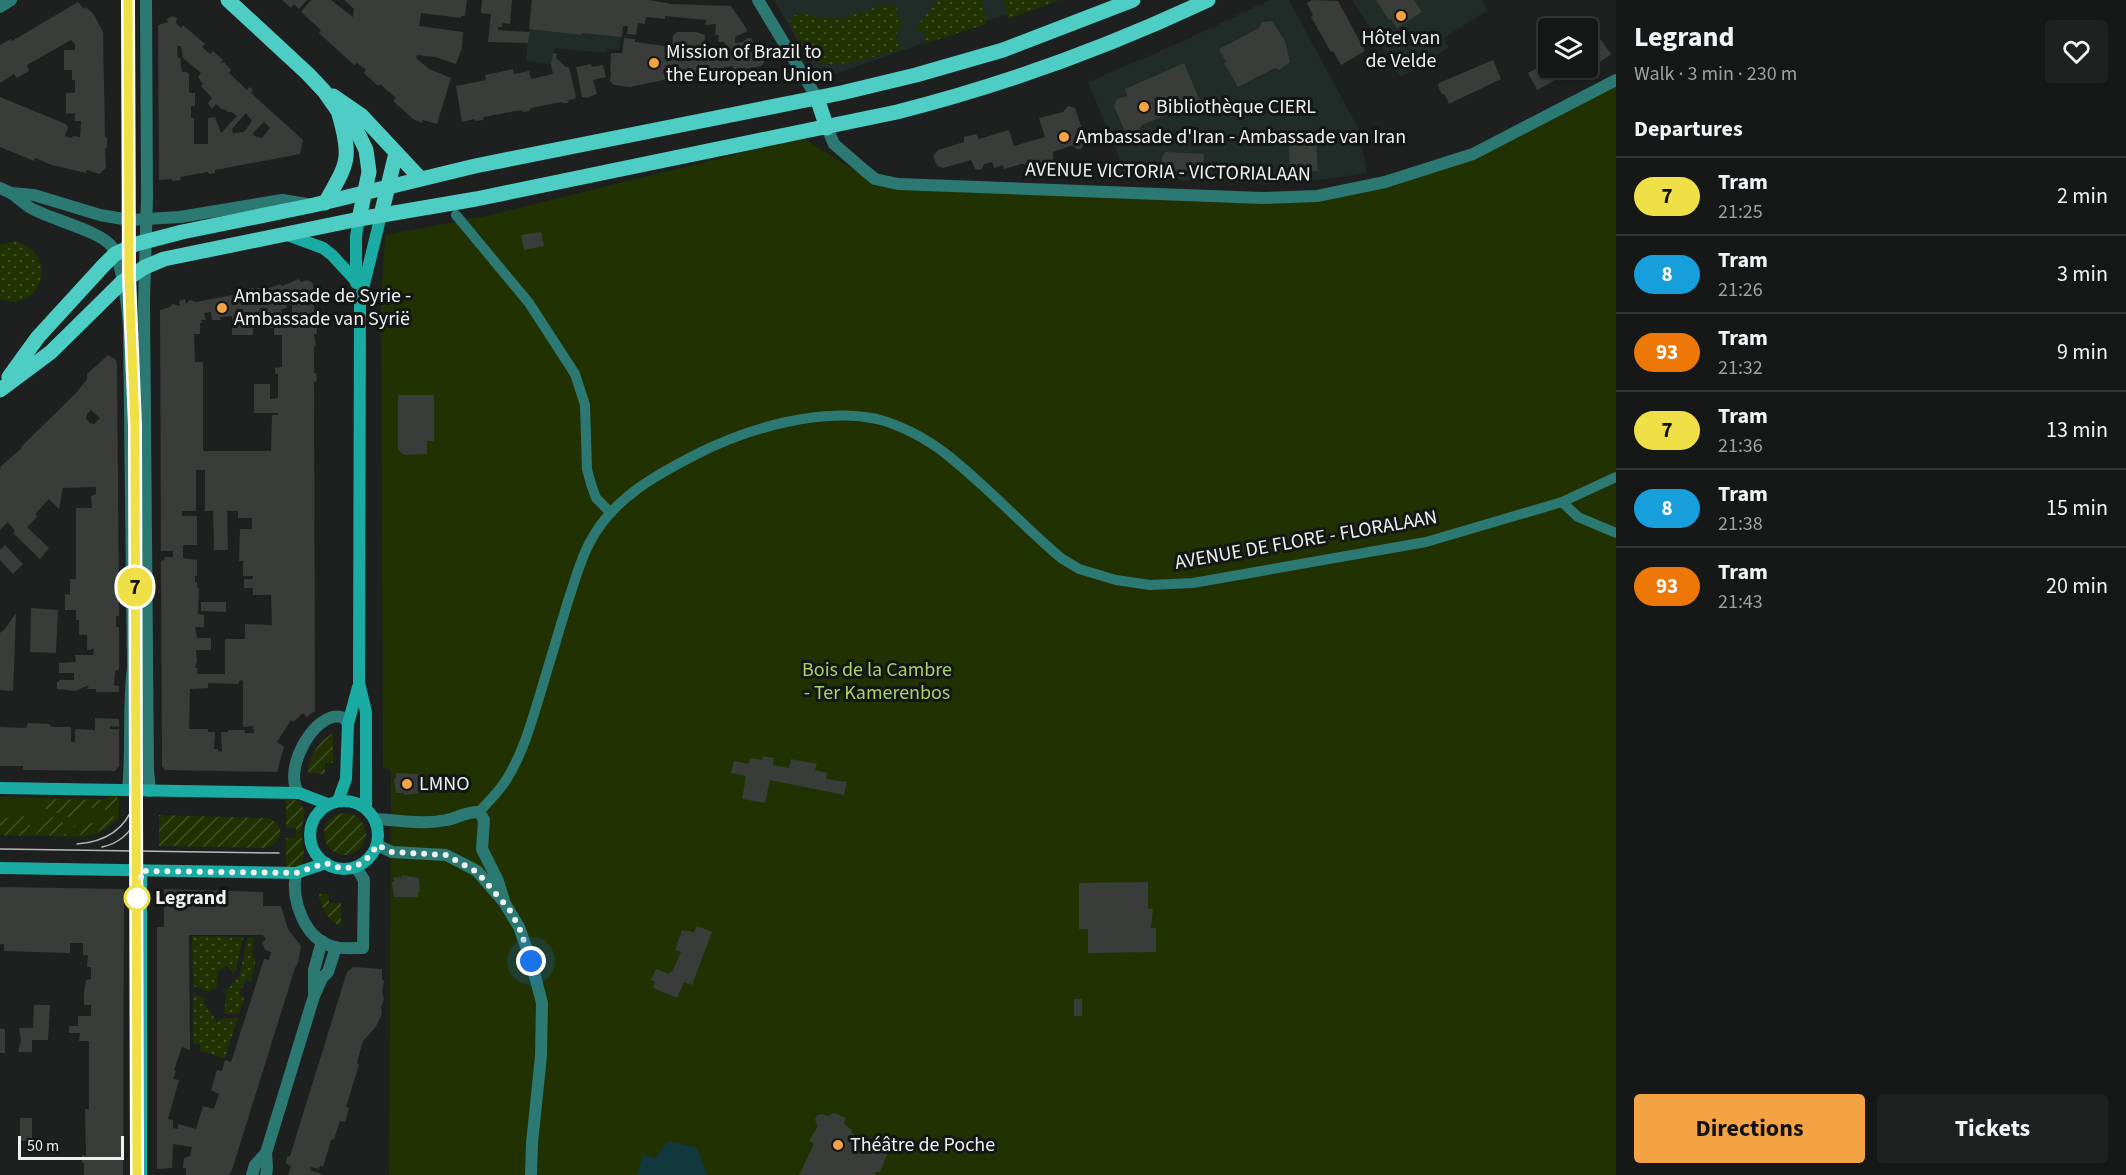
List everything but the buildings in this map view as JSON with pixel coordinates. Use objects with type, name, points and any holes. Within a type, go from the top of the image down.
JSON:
[{"type":"main road","points":[[219,0],[231,4],[324,91],[362,116],[420,178]]},
{"type":"main road","points":[[0,390],[38,337],[116,254],[129,246],[319,204],[420,178],[817,98],[916,75],[1003,50],[1133,0]]},
{"type":"main road","points":[[0,390],[51,352],[122,282],[145,267],[164,259],[827,128],[960,96],[1076,57],[1201,1]]},
{"type":"main road","points":[[324,91],[338,111],[355,127],[366,150],[369,172],[356,236],[355,280],[360,301],[359,683],[366,712],[366,808]]},
{"type":"main road","points":[[817,98],[827,128]]},
{"type":"main road","points":[[319,204],[343,172],[347,156],[347,141],[338,111]]},
{"type":"main road","points":[[360,301],[396,153]]},
{"type":"main road","points":[[284,234],[323,248],[355,280]]},
{"type":"main road","points":[[0,788],[299,793],[333,802],[353,801],[366,808],[375,819],[378,832],[377,845],[370,856],[356,867],[335,868],[326,863],[317,855],[310,833],[319,812],[333,802],[346,778],[348,724],[359,683]]},
{"type":"main road","points":[[0,868],[296,873],[326,863]]},
{"type":"main road","points":[[141,871],[141,1175]]},
{"type":"street","points":[[0,7],[11,0]]},
{"type":"street","points":[[146,0],[145,267],[150,791]]},
{"type":"street","points":[[758,0],[817,98]]},
{"type":"street","name":"AVENUE VICTORIA - VICTORIALAAN","points":[[827,128],[834,144],[875,179],[898,184],[1262,198],[1317,196],[1386,182],[1473,154],[1616,81]]},
{"type":"street","points":[[6,190],[34,195],[100,215],[132,220],[180,217],[282,200],[319,204]]},
{"type":"street","points":[[6,190],[30,207],[109,243],[116,254],[122,282],[129,328],[133,632],[128,790]]},
{"type":"street","points":[[456,215],[529,303],[575,374],[585,405],[587,470],[596,498],[611,513]]},
{"type":"street","name":"AVENUE DE FLORE - FLORALAAN","points":[[479,812],[498,792],[517,761],[578,572],[590,542],[611,513],[656,475],[709,448],[758,429],[800,419],[834,416],[878,419],[913,433],[945,453],[1054,553],[1078,569],[1116,580],[1150,585],[1193,583],[1245,575],[1426,542],[1562,502],[1616,477]]},
{"type":"street","points":[[1562,502],[1578,517],[1616,533]]},
{"type":"street","points":[[299,793],[295,789],[294,768],[306,740],[323,723],[333,717],[340,716],[348,724]]},
{"type":"street","points":[[375,819],[423,822],[448,820],[471,812],[479,812],[484,820],[482,849],[498,880],[504,902]]},
{"type":"street","points":[[377,845],[392,852],[446,855],[477,872],[504,902],[519,927],[542,1003],[541,1056],[531,1175]]},
{"type":"street","points":[[296,873],[294,886],[300,913],[310,930],[322,941],[336,947],[363,948],[364,880],[356,867]]},
{"type":"street","points":[[314,996],[314,970],[322,941]]},
{"type":"street","points":[[266,1175],[266,1153],[314,996],[322,978],[328,972],[336,947]]},
{"type":"street","points":[[252,1175],[255,1165],[266,1153]]},
{"type":"shaded area","points":[[532,0],[625,0],[619,50],[607,49],[606,53],[554,48],[551,64],[526,61]]},
{"type":"shaded area","points":[[774,0],[1047,0],[820,79]]},
{"type":"shaded area","points":[[1269,0],[1289,0],[1358,128],[1367,173],[1320,180],[1264,184],[1117,178],[1119,157],[1088,82],[1188,39]]},
{"type":"shaded area","points":[[1352,0],[1482,0],[1488,10],[1444,38],[1449,47],[1401,77]]},
{"type":"green space","points":[[937,0],[982,0],[986,24],[924,44],[926,39],[923,30],[917,32],[918,25]]},
{"type":"green space","points":[[1004,0],[1060,0],[1008,19]]},
{"type":"green space","points":[[885,4],[896,7],[901,27],[895,35],[899,39],[897,43],[902,47],[904,45],[904,48],[845,63],[823,63],[815,60],[789,22],[800,13],[832,19]]},
{"type":"green space","name":"Bois de la Cambre - Ter Kamerenbos","points":[[1616,84],[1616,1175],[389,1175],[391,770],[383,767],[381,303],[385,235],[486,216],[803,138],[875,183],[1318,201],[1478,154]]},
{"type":"green space","points":[[14,241],[29,247],[38,257],[42,269],[35,291],[26,299],[14,302],[0,299],[0,245]]},
{"type":"green space","points":[[333,733],[333,763],[325,763],[325,774],[308,773],[315,750]]},
{"type":"green space","points":[[111,795],[119,795],[119,818],[99,833],[83,837],[0,835],[0,797],[106,799]]},
{"type":"green space","points":[[112,796],[117,796],[117,810],[115,811],[89,808],[71,818],[43,808],[45,799],[107,800]]},
{"type":"green space","points":[[286,798],[299,801],[305,811],[301,831],[304,853],[302,863],[286,869],[286,838],[296,838],[296,828],[286,828]]},
{"type":"green space","points":[[345,813],[360,819],[366,834],[360,849],[345,855],[330,849],[324,834],[330,819]]},
{"type":"green space","points":[[14,815],[23,815],[30,822],[29,836],[0,835],[0,821]]},
{"type":"green space","points":[[159,815],[267,818],[277,824],[280,833],[276,842],[266,848],[159,846]]},
{"type":"green space","points":[[50,816],[63,822],[66,836],[36,835],[42,822]]},
{"type":"green space","points":[[114,816],[118,818],[100,831],[69,836],[74,826],[80,823],[96,823]]},
{"type":"green space","points":[[319,894],[329,894],[329,903],[341,903],[341,926],[326,913]]},
{"type":"green space","points":[[192,936],[243,937],[236,970],[233,972],[226,966],[218,971],[217,986],[208,992],[193,986]]},
{"type":"green space","points":[[253,937],[253,957],[256,959],[251,981],[247,979],[239,993],[244,998],[239,1014],[224,1014],[227,990],[240,975],[247,938]]},
{"type":"green space","points":[[193,994],[206,999],[203,1002],[217,1022],[222,1019],[238,1018],[225,1058],[200,1051],[200,1044],[193,1044]]},
{"type":"water","points":[[668,1141],[696,1147],[707,1175],[637,1175],[643,1154],[655,1158]]},
{"type":"tram line","points":[[128,0],[129,276],[135,426],[137,1175]]},
{"type":"tram line","name":"7","points":[[128,0],[129,276],[135,426],[137,1175]]},
{"type":"tram line","points":[[77,844],[96,841],[112,833],[125,821],[134,804]]},
{"type":"tram line","points":[[102,847],[123,837],[138,818]]},
{"type":"tram line","points":[[0,849],[279,853]]},
{"type":"place","name":"Hôtel van de Velde","points":[[1401,16]]},
{"type":"place","name":"Mission of Brazil to the European Union","points":[[654,63]]},
{"type":"place","name":"Bibliothèque CIERL","points":[[1144,107]]},
{"type":"place","name":"Ambassade d'Iran - Ambassade van Iran","points":[[1064,137]]},
{"type":"place","name":"Ambassade de Syrie - Ambassade van Syrië","points":[[222,308]]},
{"type":"place","name":"LMNO","points":[[407,784]]},
{"type":"place","name":"Legrand","points":[[137,898]]},
{"type":"place","name":"Théâtre de Poche","points":[[838,1145]]},
{"type":"route","points":[[137,898],[141,903],[141,871],[296,873],[326,863],[335,868],[345,869],[356,867],[364,862],[377,845],[392,852],[446,855],[477,872],[504,902],[519,927],[531,961]]}]
